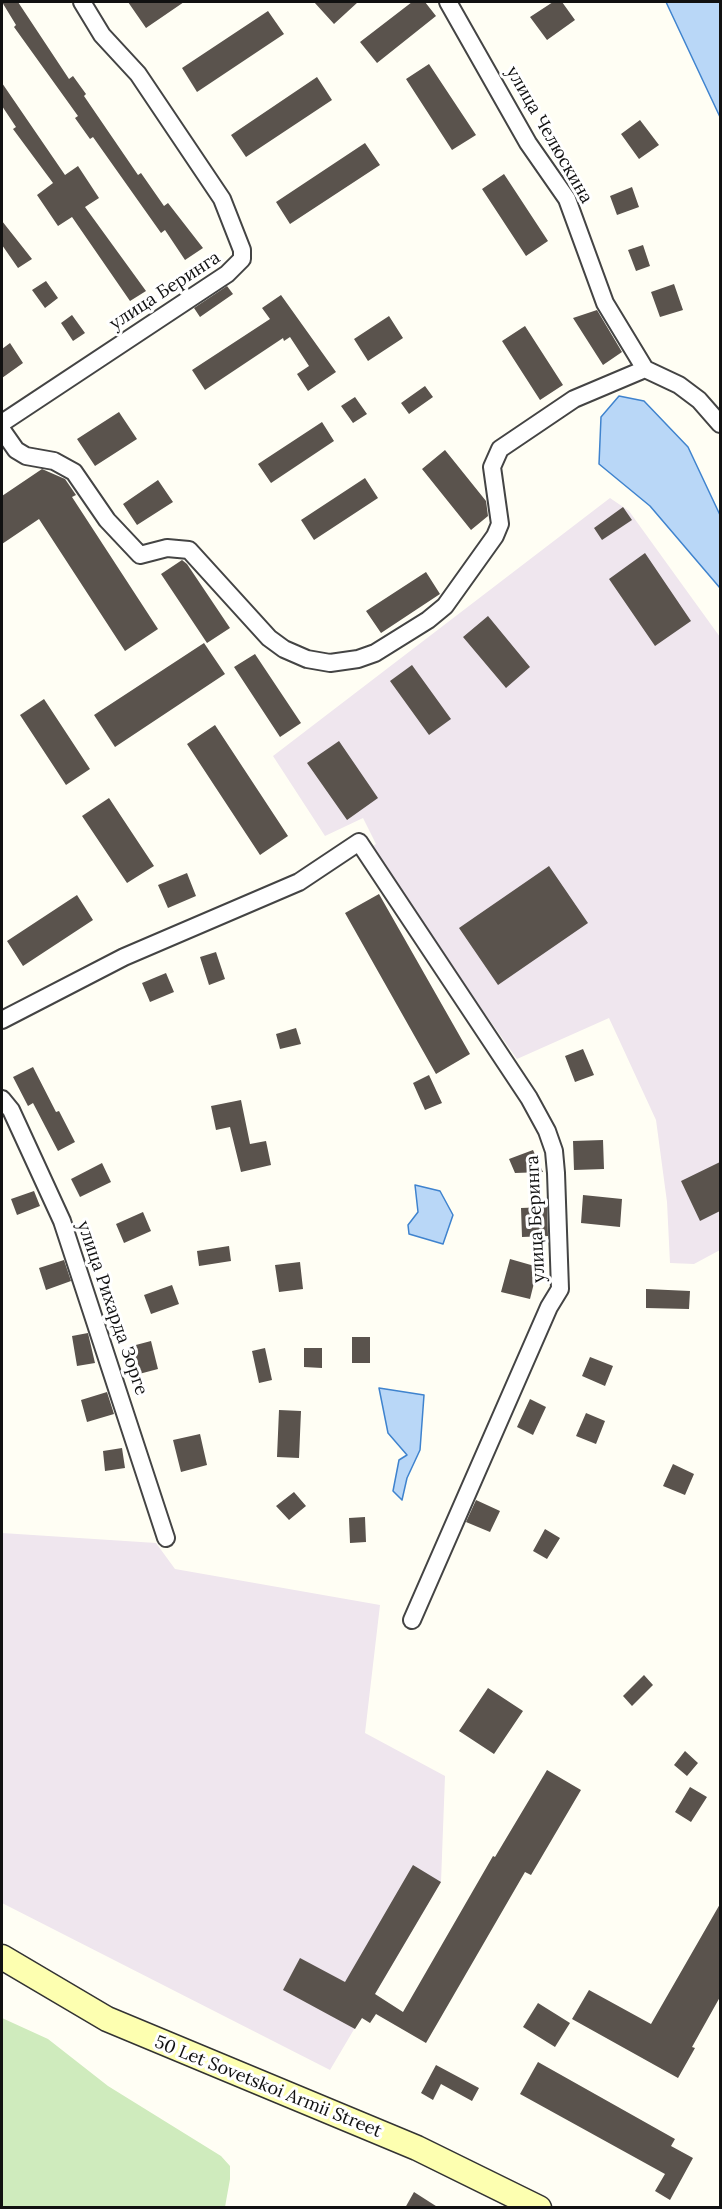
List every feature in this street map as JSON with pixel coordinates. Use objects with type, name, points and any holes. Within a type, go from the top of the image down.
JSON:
[{"type":"main road","name":"50 Let Sovetskoi Armii Street","points":[[2,1957],[107,2019],[417,2148],[539,2208]]},
{"type":"street","name":"улица Беринга","points":[[2,423],[227,274],[242,260],[242,250],[222,200],[138,74],[102,35],[82,2]]},
{"type":"street","name":"улица Челюскина","points":[[448,2],[528,143],[567,200],[605,303],[645,369]]},
{"type":"street","points":[[2,430],[16,450],[26,456],[54,461],[74,472],[107,520],[140,555],[167,548],[189,550],[269,638],[284,649],[308,660],[330,663],[358,659],[375,653],[428,620],[445,606],[495,537],[500,524],[492,467],[500,449],[574,399],[645,369],[679,385],[699,399],[720,424]]},
{"type":"street","name":"улица Беринга","points":[[2,1020],[124,957],[299,882],[359,842],[529,1098],[547,1131],[554,1151],[556,1173],[560,1288],[549,1307],[412,1620]]},
{"type":"street","name":"улица Рихарда Зорге","points":[[2,1099],[11,1110],[62,1221],[166,1538]]},
{"type":"shaded area","points":[[610,498],[629,511],[720,637],[720,1250],[694,1264],[670,1263],[667,1202],[656,1120],[609,1018],[517,1059],[369,849],[376,844],[363,818],[325,836],[273,756]]},
{"type":"shaded area","points":[[2,1533],[156,1543],[175,1569],[380,1605],[365,1733],[445,1776],[441,1882],[330,2070],[2,1903]]},
{"type":"green space","points":[[2,2018],[48,2039],[108,2086],[221,2156],[230,2166],[225,2207],[2,2207]]},
{"type":"water","points":[[666,2],[720,2],[720,117]]},
{"type":"water","points":[[619,396],[644,401],[688,447],[720,515],[720,588],[650,506],[599,464],[601,417]]},
{"type":"water","points":[[415,1185],[440,1191],[453,1215],[443,1244],[409,1234],[408,1225],[418,1212]]},
{"type":"water","points":[[379,1388],[424,1395],[420,1450],[407,1478],[402,1500],[393,1491],[399,1460],[407,1455],[388,1433]]},
{"type":"building","points":[[2,2],[18,2],[69,79],[73,76],[86,94],[84,96],[138,175],[141,173],[164,206],[168,203],[203,248],[185,260],[165,230],[161,233],[93,137],[90,139],[75,118],[78,116],[14,27],[16,25]]},
{"type":"building","points":[[128,2],[184,2],[146,28]]},
{"type":"building","points":[[314,2],[358,2],[334,24]]},
{"type":"building","points":[[412,2],[425,2],[436,16],[377,63],[360,42]]},
{"type":"building","points":[[553,2],[562,2],[575,20],[547,40],[530,17]]},
{"type":"building","points":[[268,11],[284,34],[197,92],[182,68]]},
{"type":"building","points":[[429,64],[476,135],[452,150],[406,79]]},
{"type":"building","points":[[317,77],[332,100],[246,157],[231,135]]},
{"type":"building","points":[[2,83],[65,175],[78,166],[99,198],[85,207],[146,291],[130,301],[72,217],[58,226],[37,195],[53,183],[13,129],[16,127],[2,106]]},
{"type":"building","points":[[640,120],[659,145],[639,159],[621,134]]},
{"type":"building","points":[[365,143],[380,165],[290,224],[276,202]]},
{"type":"building","points":[[504,174],[548,241],[526,256],[482,189]]},
{"type":"building","points":[[632,187],[639,207],[617,215],[610,196]]},
{"type":"building","points":[[2,221],[32,259],[18,268],[2,245]]},
{"type":"building","points":[[643,245],[650,266],[636,271],[628,250]]},
{"type":"building","points":[[46,281],[58,298],[45,308],[32,290]]},
{"type":"building","points":[[674,284],[683,310],[660,317],[651,292]]},
{"type":"building","points":[[227,286],[233,294],[200,317],[194,308]]},
{"type":"building","points":[[281,295],[336,372],[308,391],[297,374],[309,366],[290,337],[284,341],[283,338],[205,390],[192,370],[270,319],[262,308]]},
{"type":"building","points":[[597,310],[622,352],[603,365],[573,318]]},
{"type":"building","points":[[72,315],[85,333],[73,341],[61,323]]},
{"type":"building","points":[[389,316],[403,338],[368,361],[354,339]]},
{"type":"building","points":[[525,326],[563,385],[540,400],[502,341]]},
{"type":"building","points":[[10,343],[23,363],[2,378],[2,349]]},
{"type":"building","points":[[425,386],[433,397],[409,414],[401,403]]},
{"type":"building","points":[[355,397],[367,414],[353,423],[341,406]]},
{"type":"building","points":[[119,412],[137,439],[95,466],[77,439]]},
{"type":"building","points":[[322,422],[334,441],[271,483],[258,464]]},
{"type":"building","points":[[445,450],[486,501],[488,516],[471,530],[422,469]]},
{"type":"building","points":[[42,469],[65,479],[76,495],[72,497],[158,629],[125,651],[39,519],[2,544],[2,496]]},
{"type":"building","points":[[365,478],[378,498],[314,540],[301,520]]},
{"type":"building","points":[[158,480],[173,502],[137,525],[123,504]]},
{"type":"building","points":[[623,507],[632,520],[602,540],[594,528]]},
{"type":"building","points":[[645,553],[691,621],[655,646],[609,579]]},
{"type":"building","points":[[182,560],[230,628],[207,643],[161,574]]},
{"type":"building","points":[[426,572],[440,594],[381,633],[366,611]]},
{"type":"building","points":[[488,616],[530,667],[506,688],[463,637]]},
{"type":"building","points":[[204,643],[225,674],[115,747],[94,715]]},
{"type":"building","points":[[255,654],[301,723],[280,737],[234,667]]},
{"type":"building","points":[[412,665],[451,719],[429,735],[390,681]]},
{"type":"building","points":[[44,699],[90,769],[66,785],[20,715]]},
{"type":"building","points":[[215,725],[288,836],[260,855],[187,744]]},
{"type":"building","points":[[339,741],[378,798],[347,820],[307,763]]},
{"type":"building","points":[[109,798],[154,866],[127,883],[82,816]]},
{"type":"building","points":[[549,866],[588,923],[498,985],[459,928]]},
{"type":"building","points":[[187,873],[196,896],[168,908],[158,885]]},
{"type":"building","points":[[379,894],[470,1054],[436,1074],[345,913]]},
{"type":"building","points":[[77,895],[93,920],[23,966],[7,941]]},
{"type":"building","points":[[216,952],[225,979],[209,985],[200,957]]},
{"type":"building","points":[[166,973],[174,992],[150,1002],[142,983]]},
{"type":"building","points":[[296,1028],[301,1044],[280,1049],[276,1034]]},
{"type":"building","points":[[583,1049],[594,1075],[575,1082],[565,1056]]},
{"type":"building","points":[[33,1067],[56,1112],[59,1111],[75,1142],[58,1151],[33,1103],[28,1106],[13,1077]]},
{"type":"building","points":[[429,1075],[442,1103],[425,1110],[413,1083]]},
{"type":"building","points":[[241,1100],[250,1144],[266,1141],[271,1165],[241,1172],[230,1127],[216,1130],[211,1106]]},
{"type":"building","points":[[603,1140],[604,1169],[574,1170],[573,1141]]},
{"type":"building","points":[[533,1150],[543,1172],[515,1173],[509,1159]]},
{"type":"building","points":[[720,1162],[720,1211],[700,1221],[681,1181]]},
{"type":"building","points":[[102,1163],[111,1182],[80,1197],[71,1179]]},
{"type":"building","points":[[34,1191],[40,1206],[17,1215],[11,1199]]},
{"type":"building","points":[[583,1195],[622,1199],[620,1227],[581,1223]]},
{"type":"building","points":[[547,1207],[548,1236],[522,1237],[521,1208]]},
{"type":"building","points":[[143,1212],[151,1231],[124,1243],[116,1224]]},
{"type":"building","points":[[229,1246],[231,1261],[199,1266],[197,1251]]},
{"type":"building","points":[[510,1259],[538,1267],[530,1299],[501,1292]]},
{"type":"building","points":[[64,1260],[71,1281],[46,1290],[39,1268]]},
{"type":"building","points":[[300,1262],[303,1289],[279,1292],[275,1265]]},
{"type":"building","points":[[172,1285],[179,1304],[151,1314],[144,1295]]},
{"type":"building","points":[[646,1289],[690,1291],[689,1309],[646,1308]]},
{"type":"building","points":[[88,1333],[95,1363],[77,1366],[72,1336]]},
{"type":"building","points":[[352,1337],[370,1337],[370,1363],[352,1363]]},
{"type":"building","points":[[151,1341],[158,1369],[139,1374],[132,1346]]},
{"type":"building","points":[[265,1348],[272,1380],[259,1383],[252,1351]]},
{"type":"building","points":[[304,1348],[322,1348],[322,1368],[304,1367]]},
{"type":"building","points":[[590,1357],[613,1366],[605,1386],[582,1376]]},
{"type":"building","points":[[107,1392],[114,1414],[87,1422],[81,1400]]},
{"type":"building","points":[[530,1399],[546,1407],[533,1435],[517,1427]]},
{"type":"building","points":[[279,1410],[301,1411],[299,1458],[277,1457]]},
{"type":"building","points":[[586,1413],[605,1421],[596,1444],[576,1436]]},
{"type":"building","points":[[200,1434],[207,1465],[181,1472],[173,1440]]},
{"type":"building","points":[[122,1448],[125,1468],[105,1471],[103,1451]]},
{"type":"building","points":[[673,1464],[694,1474],[685,1495],[663,1486]]},
{"type":"building","points":[[294,1492],[306,1506],[289,1520],[276,1506]]},
{"type":"building","points":[[476,1500],[500,1511],[490,1532],[466,1522]]},
{"type":"building","points":[[365,1517],[366,1542],[350,1543],[349,1518]]},
{"type":"building","points":[[545,1529],[560,1538],[547,1559],[533,1551]]},
{"type":"building","points":[[644,1675],[653,1685],[632,1706],[623,1696]]},
{"type":"building","points":[[488,1688],[523,1711],[494,1754],[459,1731]]},
{"type":"building","points":[[685,1751],[698,1763],[687,1776],[674,1765]]},
{"type":"building","points":[[547,1770],[581,1790],[531,1875],[525,1872],[426,2043],[376,2014],[370,2023],[362,2018],[355,2029],[283,1990],[300,1958],[345,1982],[413,1865],[441,1882],[375,1994],[403,2012],[493,1856],[495,1857]]},
{"type":"building","points":[[690,1787],[707,1797],[691,1822],[675,1812]]},
{"type":"building","points":[[720,1904],[720,1997],[692,2047],[695,2048],[678,2078],[572,2019],[589,1990],[651,2024]]},
{"type":"building","points":[[538,2003],[570,2023],[555,2047],[523,2027]]},
{"type":"building","points":[[538,2062],[675,2139],[671,2146],[693,2158],[670,2200],[655,2191],[665,2174],[520,2094]]},
{"type":"building","points":[[436,2065],[479,2088],[472,2101],[441,2084],[433,2100],[421,2093]]},
{"type":"building","points":[[414,2192],[439,2208],[405,2208]]}]
